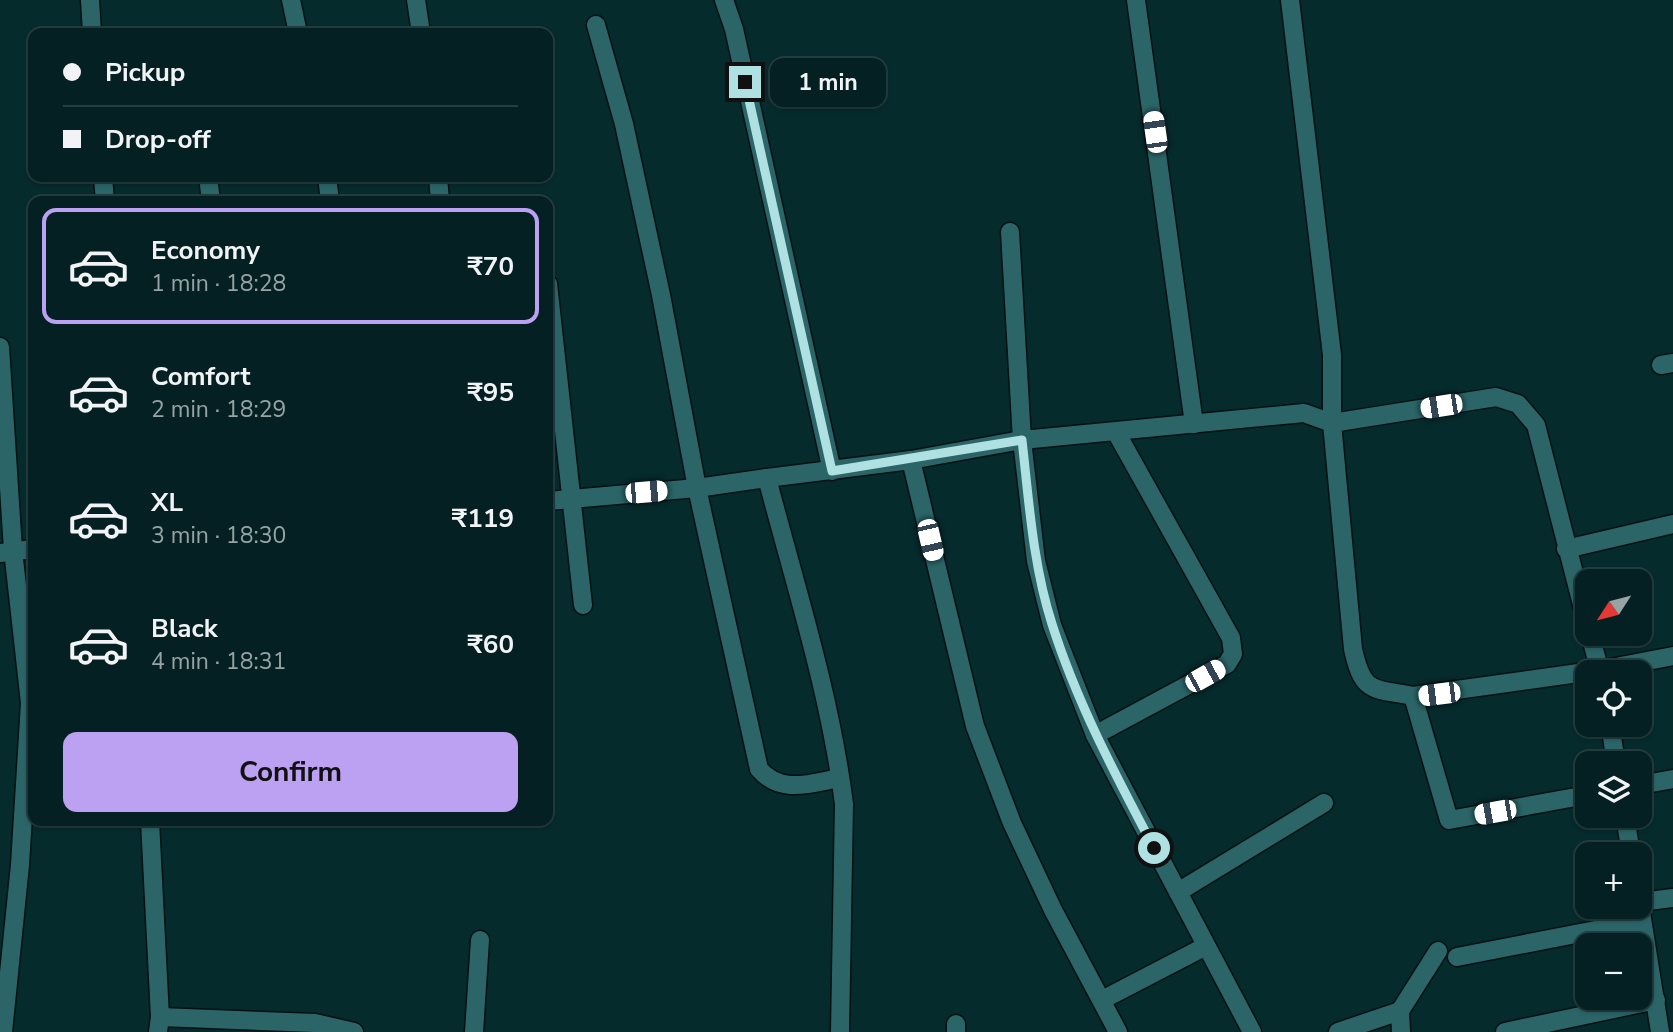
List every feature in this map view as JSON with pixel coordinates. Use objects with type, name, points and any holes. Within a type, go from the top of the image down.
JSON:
[{"type":"street","points":[[90,0],[92,28]]},
{"type":"street","points":[[291,0],[297,28]]},
{"type":"street","points":[[416,0],[420,28]]},
{"type":"street","points":[[724,0],[734,29],[832,471]]},
{"type":"street","points":[[1136,0],[1195,424]]},
{"type":"street","points":[[1290,0],[1332,355],[1332,423],[1353,649],[1359,675],[1371,687],[1413,696],[1575,674]]},
{"type":"street","points":[[596,25],[627,137],[661,295],[696,488],[759,769],[767,779],[784,786],[840,778]]},
{"type":"street","points":[[1010,232],[1022,440],[1036,561],[1052,625],[1096,735],[1252,1032]]},
{"type":"street","points":[[553,333],[583,605]]},
{"type":"street","points":[[0,347],[6,551],[28,690]]},
{"type":"street","points":[[553,500],[696,488],[832,471],[1022,440],[1304,413],[1332,423],[1496,397],[1518,404],[1536,425],[1575,581]]},
{"type":"street","points":[[1096,735],[1227,664],[1233,654],[1231,638],[1116,432]]},
{"type":"street","points":[[911,460],[975,726],[1018,835],[1053,910],[1118,1032]]},
{"type":"street","points":[[767,478],[824,696],[844,804],[840,1032]]},
{"type":"street","points":[[1566,549],[1673,524]]},
{"type":"street","points":[[6,551],[28,549]]},
{"type":"street","points":[[1652,660],[1673,656]]},
{"type":"street","points":[[1413,696],[1449,820],[1575,797]]},
{"type":"street","points":[[3,1032],[20,865],[28,735]]},
{"type":"street","points":[[1652,783],[1673,779]]},
{"type":"street","points":[[1178,892],[1324,803]]},
{"type":"street","points":[[150,826],[159,1025],[315,1023],[354,1032]]},
{"type":"street","points":[[1652,906],[1673,898]]},
{"type":"street","points":[[1457,957],[1606,919]]},
{"type":"street","points":[[1642,919],[1660,1032]]},
{"type":"street","points":[[474,1032],[480,940]]},
{"type":"street","points":[[1102,1000],[1206,946]]},
{"type":"street","points":[[1401,1032],[1400,1011],[1438,951]]},
{"type":"street","points":[[1505,1032],[1656,1000]]},
{"type":"street","points":[[1338,1032],[1400,1011]]},
{"type":"route","points":[[745,82],[832,471],[1022,440],[1036,561],[1052,625],[1096,735],[1154,848]]}]
